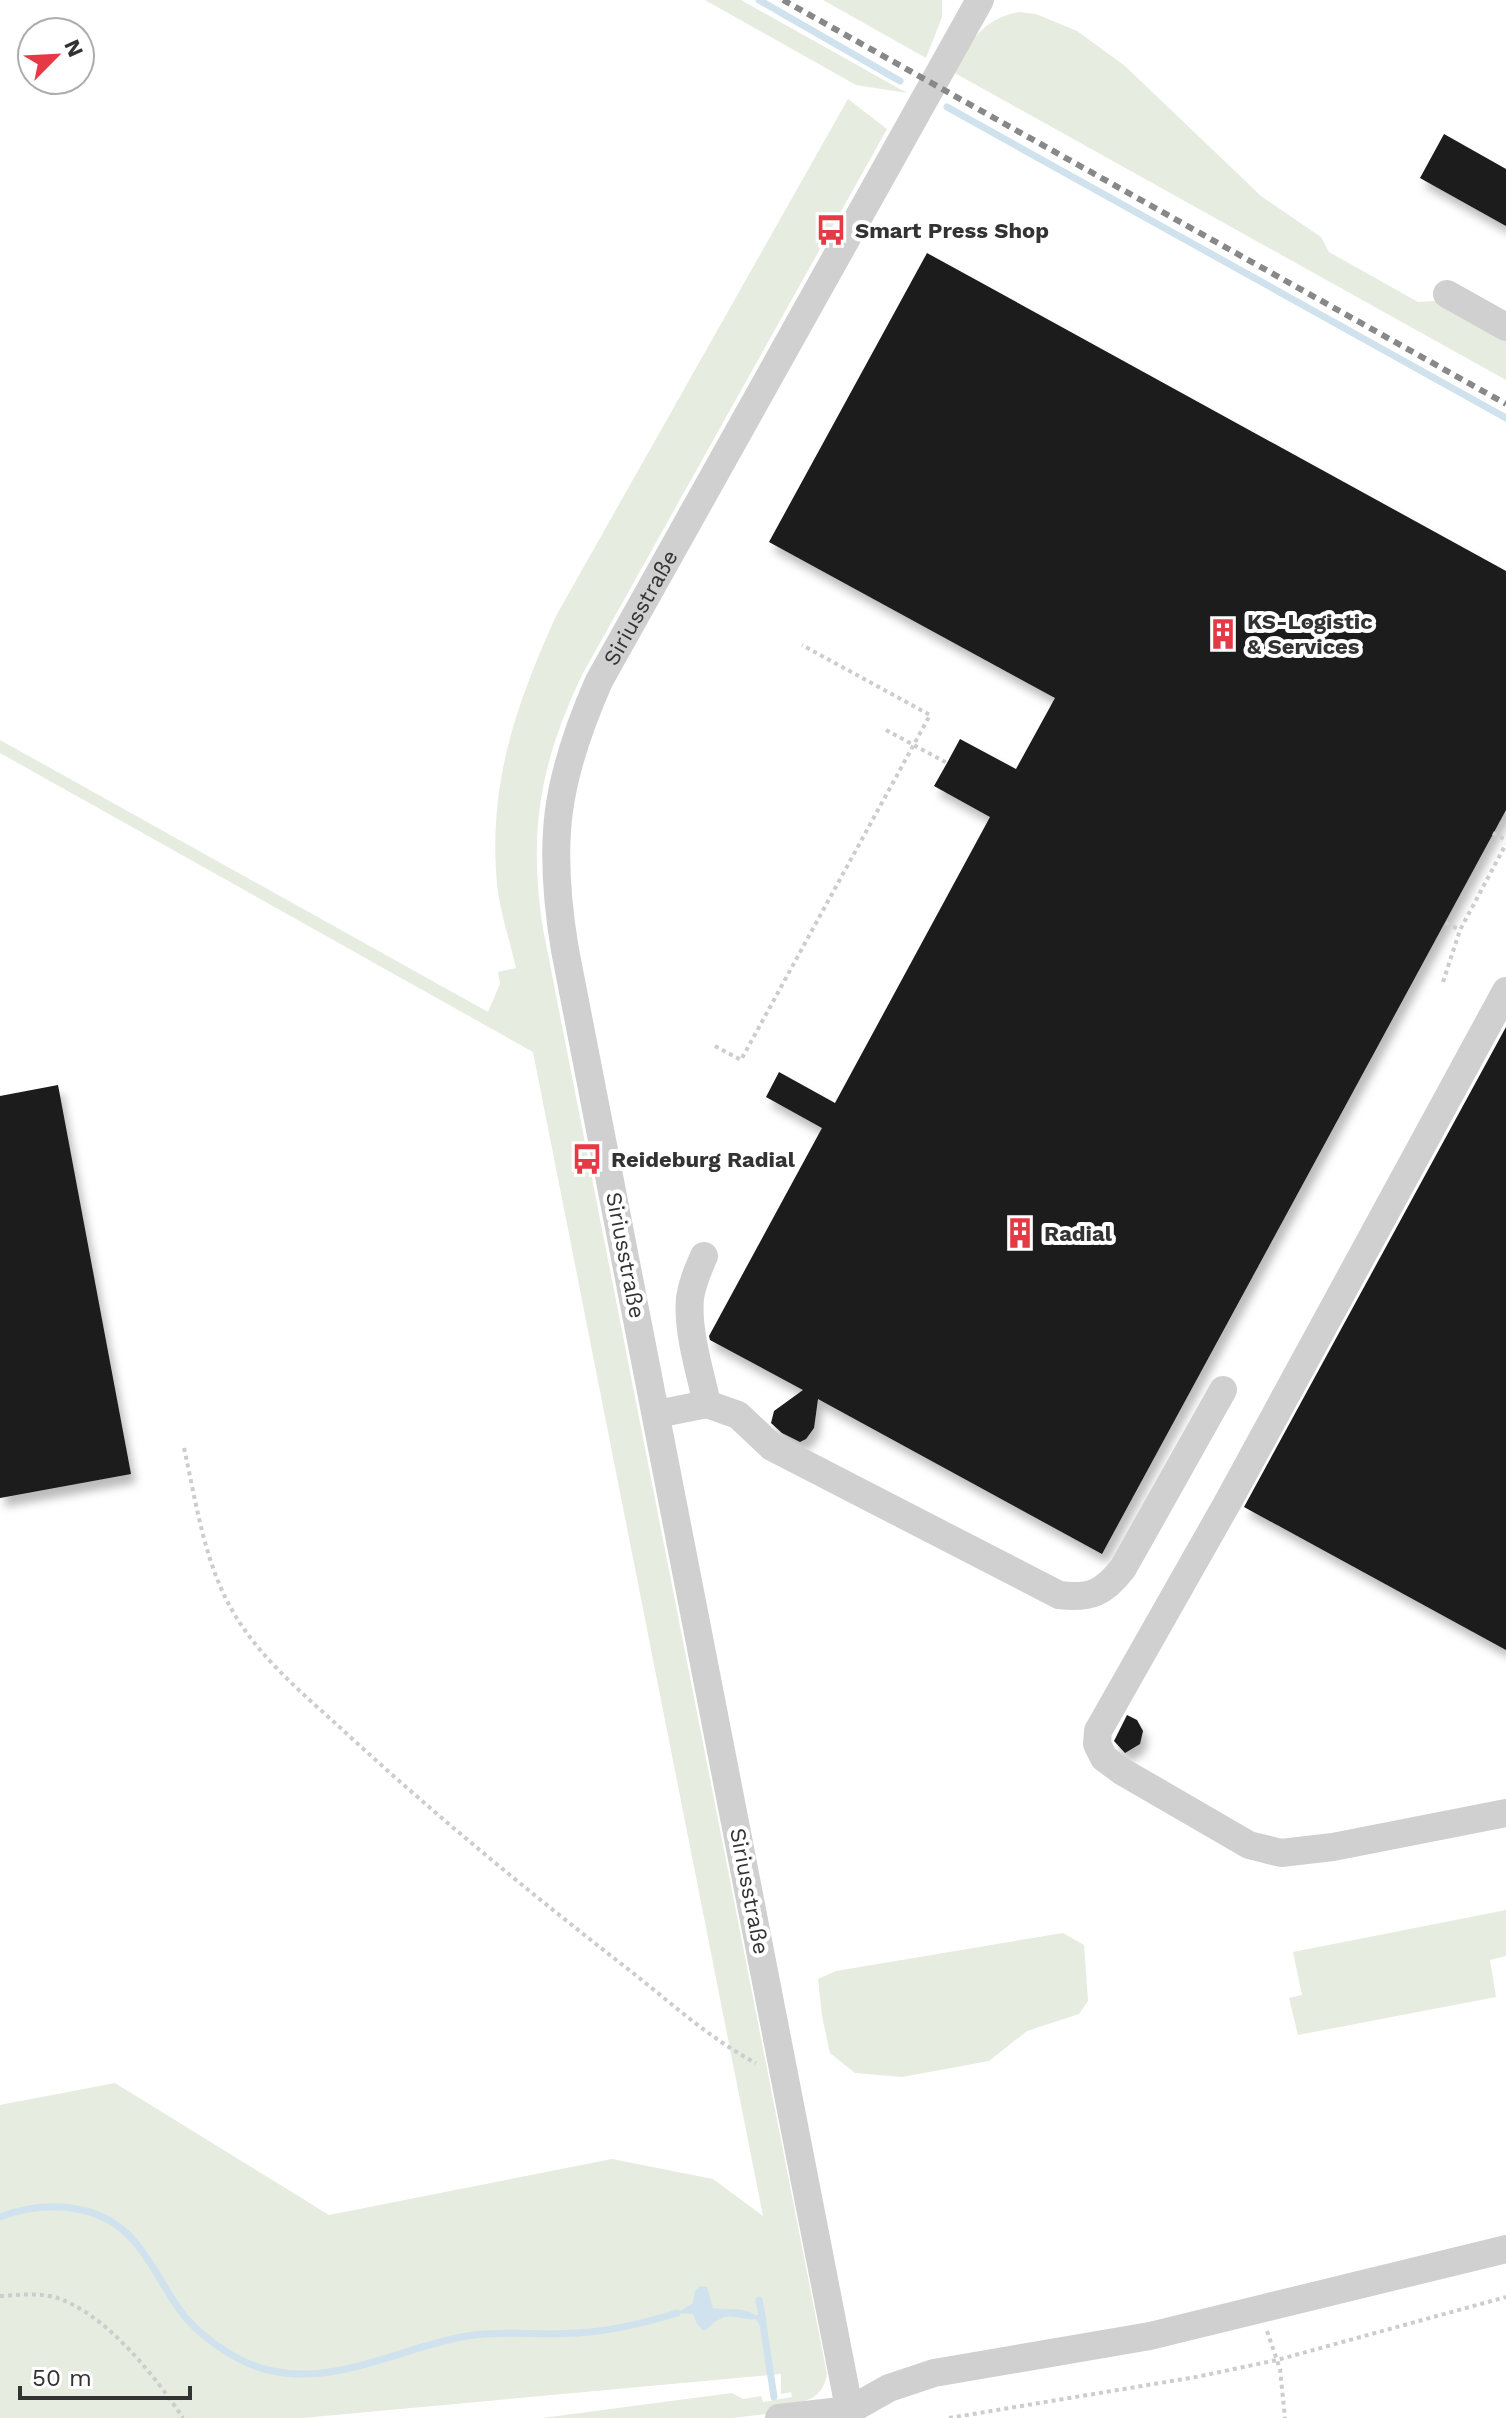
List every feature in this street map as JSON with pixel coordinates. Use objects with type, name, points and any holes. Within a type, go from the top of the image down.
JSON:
[{"type":"street","points":[[958,0],[964,29]]},
{"type":"street","name":"Siriusstraße","points":[[851,2414],[556,897],[555,845],[561,791],[570,752],[599,681],[980,0]]},
{"type":"street","points":[[1447,294],[1506,327]]},
{"type":"street","points":[[1506,991],[1229,1500],[1098,1731],[1097,1744],[1104,1758],[1123,1772],[1249,1845],[1281,1853],[1333,1847],[1506,1813]]},
{"type":"street","points":[[704,1256],[694,1278],[690,1299],[707,1404]]},
{"type":"street","points":[[657,1414],[707,1404],[738,1415],[772,1447],[1059,1595],[1077,1597],[1095,1593],[1111,1584],[1123,1568],[1223,1390]]},
{"type":"street","points":[[779,2418],[851,2414],[889,2388],[934,2373],[1150,2336],[1506,2249]]},
{"type":"path","points":[[715,1046],[741,1060],[930,715],[802,645]]},
{"type":"path","points":[[886,730],[947,763]]},
{"type":"path","points":[[1443,982],[1460,930],[1506,842],[1493,833]]},
{"type":"path","points":[[1446,923],[1460,930]]},
{"type":"path","points":[[184,1448],[205,1545],[220,1586],[237,1620],[269,1660],[372,1757],[571,1925],[739,2054],[771,2070],[785,2071]]},
{"type":"path","points":[[0,2296],[33,2293],[53,2297],[90,2315],[118,2339],[183,2418]]},
{"type":"path","points":[[949,2418],[1196,2377],[1277,2360],[1506,2297]]},
{"type":"path","points":[[1260,2310],[1283,2381],[1285,2418]]},
{"type":"shaded area","points":[[705,0],[741,0],[907,93],[856,85]]},
{"type":"shaded area","points":[[823,0],[942,0],[942,17],[926,58]]},
{"type":"shaded area","points":[[1019,12],[1036,14],[1077,31],[1125,66],[1261,196],[1321,237],[1329,252],[1418,302],[1436,301],[1506,341],[1506,380],[953,72],[978,33],[996,20]]},
{"type":"shaded area","points":[[848,99],[887,129],[582,675],[547,768],[541,798],[537,860],[543,929],[827,2374],[824,2385],[815,2396],[801,2402],[801,2410],[732,2418],[542,2418],[732,2393],[743,2399],[761,2396],[763,2402],[792,2397],[791,2392],[781,2394],[781,2374],[302,2418],[0,2418],[0,2105],[115,2083],[329,2215],[612,2159],[713,2179],[763,2216],[533,1052],[0,753],[0,740],[488,1012],[500,984],[498,972],[516,968],[497,884],[495,847],[501,778],[517,713],[529,681],[556,616]]},
{"type":"shaded area","points":[[1506,1910],[1506,1956],[1490,1960],[1496,1997],[1298,2035],[1289,1998],[1302,1995],[1293,1952]]},
{"type":"shaded area","points":[[1063,1933],[1084,1945],[1088,2001],[1079,2014],[1027,2031],[989,2061],[902,2077],[855,2073],[830,2053],[818,1979],[836,1971]]},
{"type":"water","points":[[700,2286],[707,2287],[713,2308],[743,2310],[759,2318],[725,2317],[704,2331],[693,2314],[677,2313],[693,2303],[695,2291]]},
{"type":"building","points":[[1444,134],[1506,169],[1506,226],[1420,178]]},
{"type":"building","points":[[927,253],[1506,571],[1506,810],[1102,1554],[818,1399],[814,1428],[806,1439],[800,1442],[782,1433],[771,1423],[774,1411],[803,1390],[710,1340],[709,1336],[822,1128],[766,1097],[779,1072],[835,1103],[990,817],[934,786],[960,739],[1016,769],[1055,698],[769,542]]},
{"type":"building","points":[[1506,1027],[1506,1650],[1244,1507]]},
{"type":"building","points":[[58,1085],[131,1474],[0,1498],[0,1096]]},
{"type":"building","points":[[1127,1715],[1137,1720],[1143,1731],[1140,1744],[1125,1753],[1114,1741]]},
{"type":"waterway","points":[[759,0],[900,81]]},
{"type":"waterway","points":[[947,107],[1506,418]]},
{"type":"waterway","points":[[0,2217],[53,2207],[71,2208],[105,2218],[134,2241],[193,2326],[236,2357],[272,2371],[322,2373],[467,2336],[590,2332],[677,2313]]},
{"type":"waterway","points":[[759,2300],[763,2321]]},
{"type":"waterway","points":[[759,2318],[763,2324],[774,2397]]},
{"type":"railway","points":[[783,0],[1506,404]]},
{"type":"place","name":"Smart Press Shop","points":[[831,230]]},
{"type":"place","name":"KS-Logistic & Services","points":[[1223,634]]},
{"type":"place","name":"Reideburg Radial","points":[[587,1159]]},
{"type":"place","name":"Radial","points":[[1020,1233]]}]
